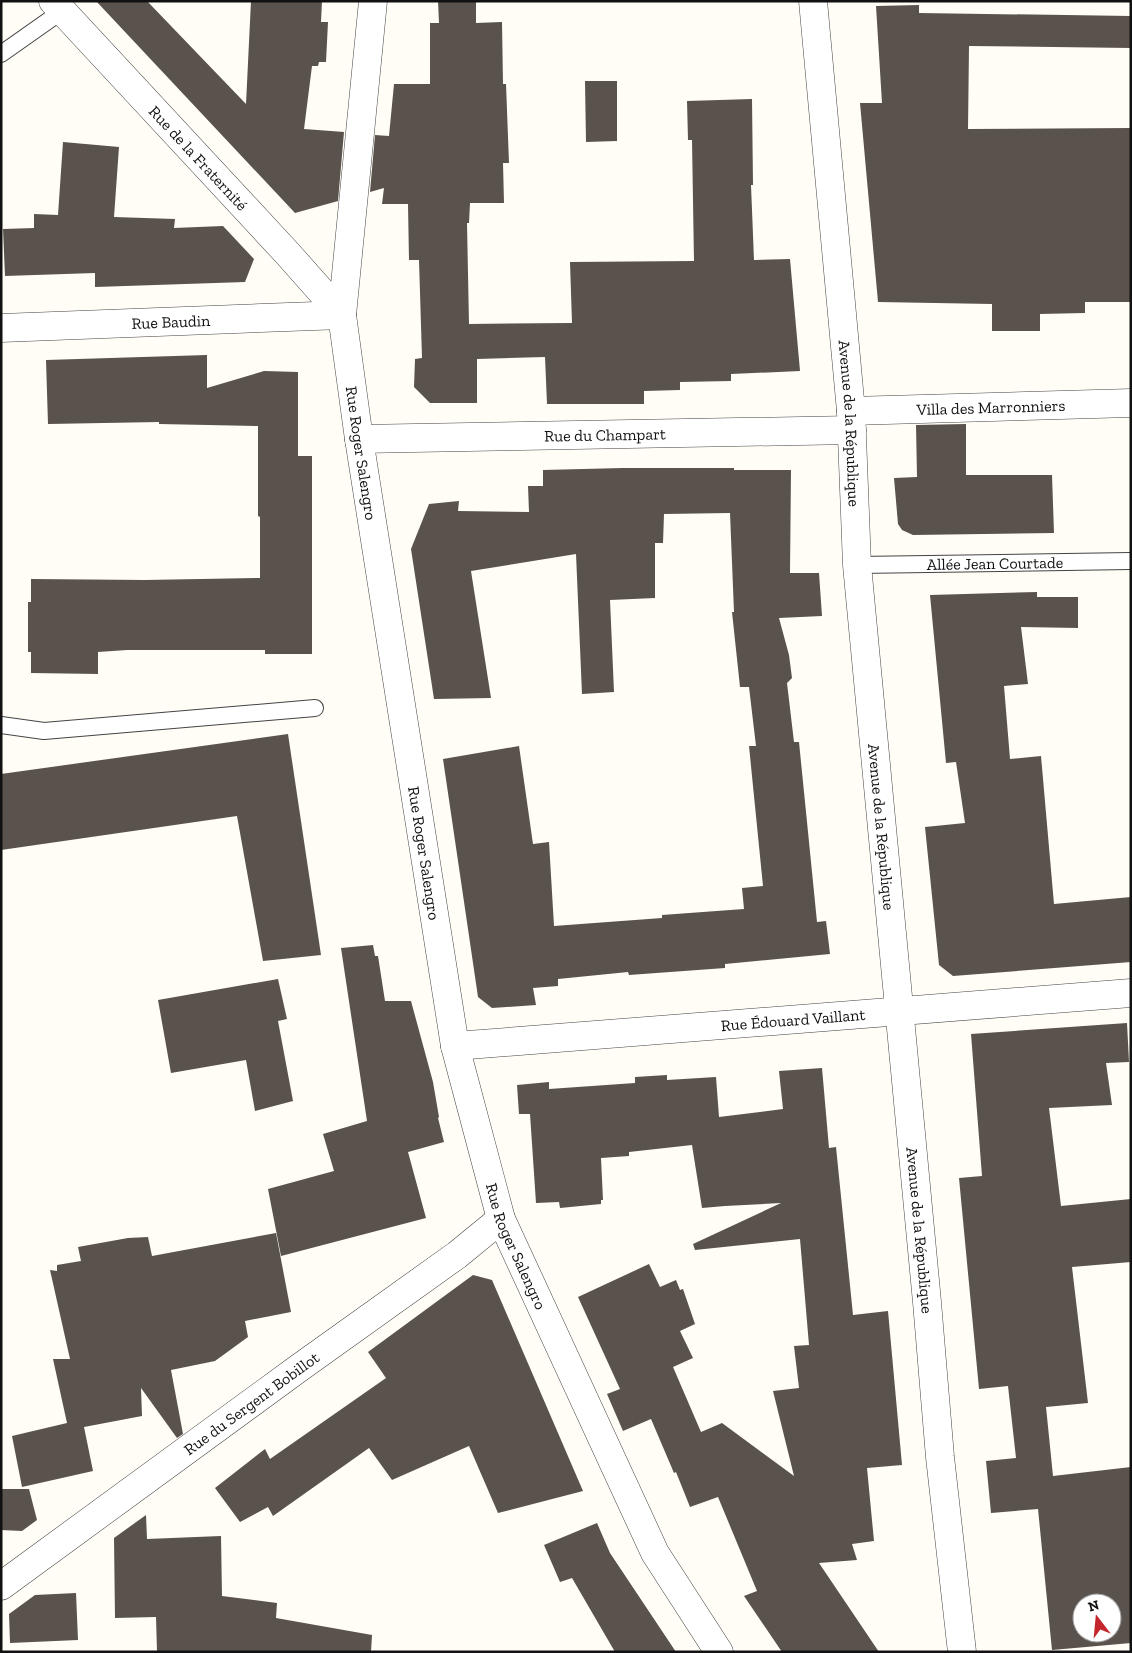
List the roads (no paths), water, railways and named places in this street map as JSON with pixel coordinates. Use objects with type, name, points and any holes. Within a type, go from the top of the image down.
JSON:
[{"type":"street","name":"Rue Roger Salengro","points":[[373,1],[342,315],[359,439],[455,1046],[501,1219],[655,1553],[719,1652]]},
{"type":"street","name":"Avenue de la République","points":[[813,1],[852,420],[858,565],[940,1457],[962,1652]]},
{"type":"street","name":"Rue de la Fraternité","points":[[57,6],[288,254],[342,315]]},
{"type":"street","name":"Rue Baudin","points":[[1,328],[342,315]]},
{"type":"street","name":"Villa des Marronniers","points":[[852,420],[1131,403]]},
{"type":"street","name":"Rue du Champart","points":[[359,439],[852,420]]},
{"type":"street","name":"Rue Édouard Vaillant","points":[[455,1046],[1131,993]]},
{"type":"street","name":"Rue du Sergent Bobillot","points":[[1,1586],[457,1255],[501,1219]]},
{"type":"lane","points":[[1,54],[57,6]]},
{"type":"lane","name":"Allée Jean Courtade","points":[[858,565],[1131,561]]},
{"type":"lane","points":[[1,726],[44,731],[315,708]]}]
